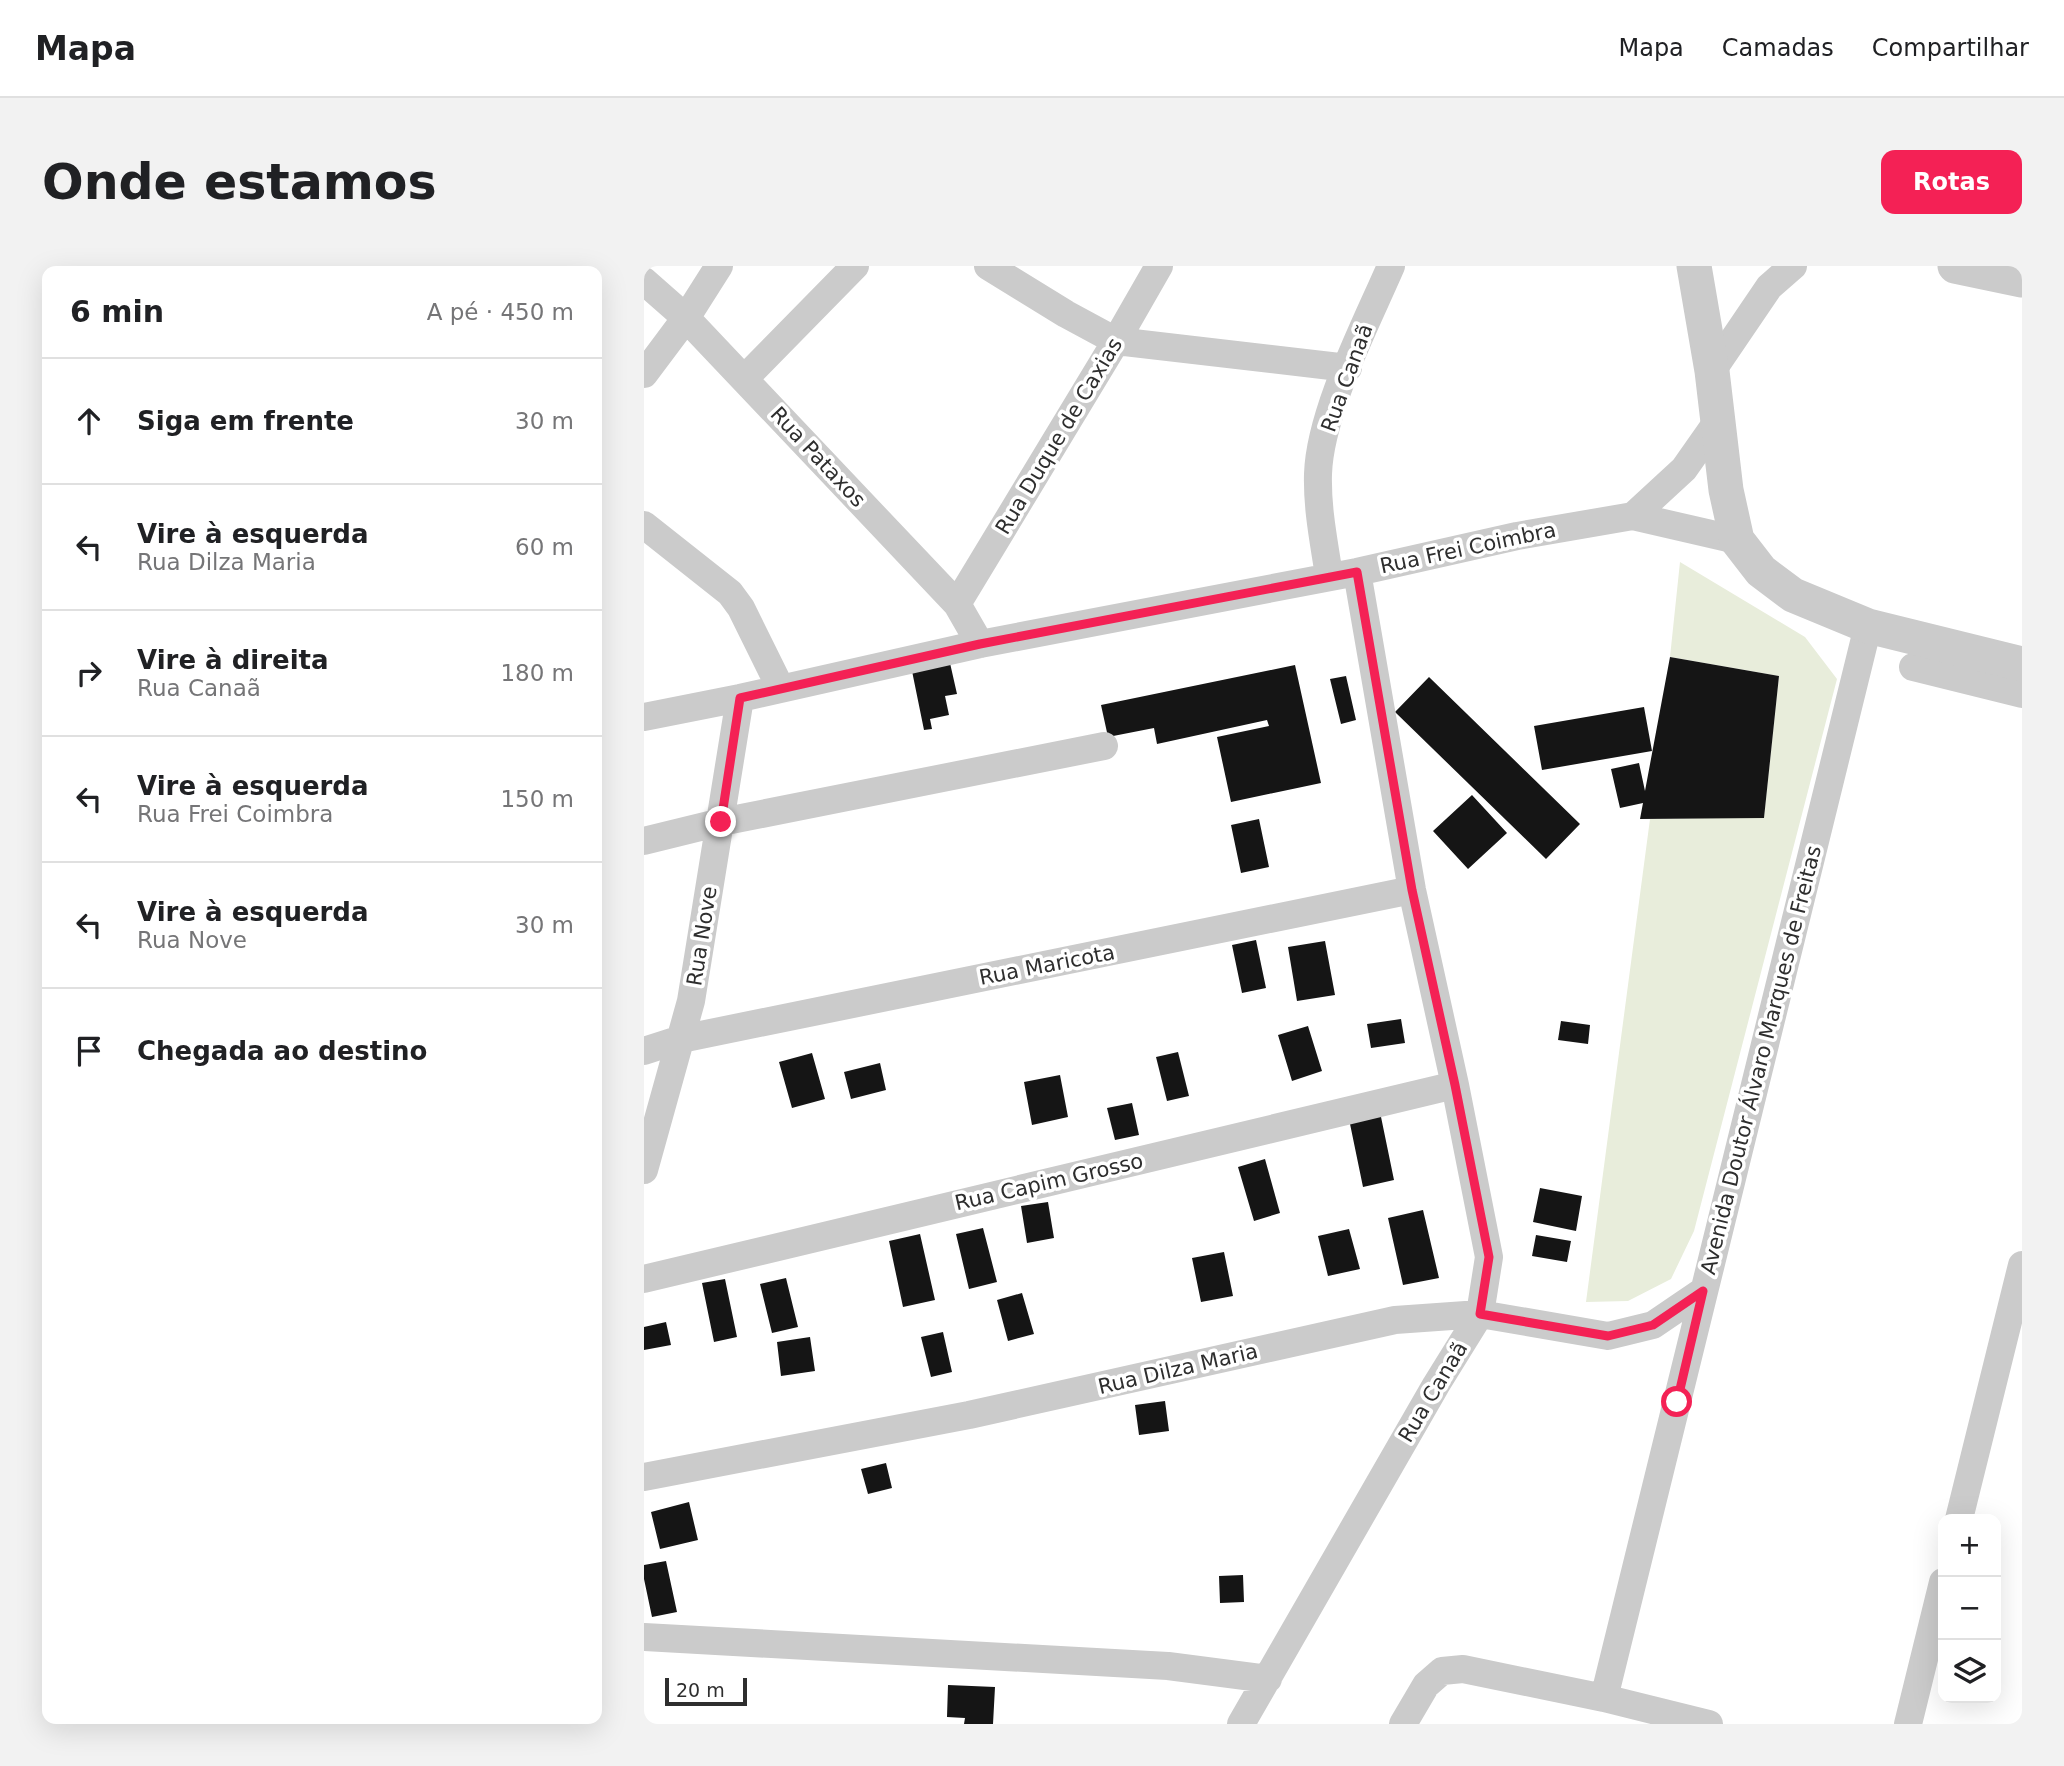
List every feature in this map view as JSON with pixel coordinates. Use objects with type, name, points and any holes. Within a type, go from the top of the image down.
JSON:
[{"type":"street","points":[[644,374],[686,318],[719,266]]},
{"type":"street","points":[[744,379],[855,266]]},
{"type":"street","points":[[988,266],[1116,341],[1348,368]]},
{"type":"street","name":"Rua Duque de Caxias","points":[[957,604],[1159,266]]},
{"type":"street","name":"Rua Canaã","points":[[1329,576],[1319,516],[1318,472],[1325,429],[1391,266]]},
{"type":"street","points":[[1694,266],[1712,371],[1726,490],[1737,540],[1760,571],[1793,595],[1868,626],[2022,664]]},
{"type":"street","points":[[1712,371],[1769,287],[1793,266]]},
{"type":"street","points":[[1955,266],[2022,280]]},
{"type":"street","name":"Rua Pataxos","points":[[644,281],[686,318],[957,604],[980,644]]},
{"type":"street","points":[[1633,516],[1684,469],[1717,422]]},
{"type":"street","name":"Rua Frei Coimbra","points":[[644,717],[980,644],[1357,572],[1517,536],[1633,516],[1737,540]]},
{"type":"street","points":[[644,525],[730,593],[741,608],[780,687]]},
{"type":"street","name":"Rua Canaã","points":[[1241,1724],[1436,1385],[1480,1314],[1489,1257],[1412,890],[1357,572]]},
{"type":"street","name":"Avenida Doutor Álvaro Marques de Freitas","points":[[1604,1698],[1703,1291],[1751,1110],[1868,626]]},
{"type":"street","points":[[1913,667],[2022,694]]},
{"type":"street","name":"Rua Nove","points":[[644,1170],[691,1001],[740,698]]},
{"type":"street","points":[[644,841],[721,822],[1104,746]]},
{"type":"street","name":"Rua Maricota","points":[[644,1051],[681,1039],[1412,890]]},
{"type":"street","name":"Rua Capim Grosso","points":[[644,1279],[1455,1085]]},
{"type":"street","points":[[1960,1514],[2022,1265]]},
{"type":"street","name":"Rua Dilza Maria","points":[[644,1477],[970,1415],[1395,1320],[1480,1314],[1608,1336],[1653,1325],[1703,1291]]},
{"type":"street","points":[[1908,1724],[1938,1602]]},
{"type":"street","points":[[644,1637],[1168,1666],[1268,1679]]},
{"type":"street","points":[[1404,1724],[1426,1685],[1442,1671],[1463,1669],[1604,1698],[1709,1724]]},
{"type":"green space","points":[[1680,562],[1805,637],[1837,679],[1694,1231],[1671,1279],[1628,1301],[1586,1302],[1650,819],[1764,817],[1779,676],[1670,657]]},
{"type":"building","points":[[1670,657],[1779,676],[1764,818],[1640,819],[1643,803],[1620,808],[1611,769],[1639,763],[1645,791]]},
{"type":"building","points":[[950,663],[957,694],[945,696],[949,715],[930,719],[932,729],[924,730],[912,671]]},
{"type":"building","points":[[1295,665],[1321,783],[1231,802],[1217,737],[1269,726],[1267,720],[1157,744],[1154,728],[1108,737],[1101,705]]},
{"type":"building","points":[[1346,676],[1356,720],[1341,724],[1330,679]]},
{"type":"building","points":[[1429,677],[1580,824],[1546,859],[1395,712]]},
{"type":"building","points":[[1644,707],[1652,751],[1542,770],[1534,726]]},
{"type":"building","points":[[1472,795],[1507,833],[1468,869],[1433,831]]},
{"type":"building","points":[[1259,819],[1269,867],[1241,873],[1231,825]]},
{"type":"building","points":[[1256,940],[1266,988],[1242,993],[1232,945]]},
{"type":"building","points":[[1325,941],[1335,995],[1297,1001],[1288,947]]},
{"type":"building","points":[[1401,1019],[1405,1043],[1371,1048],[1367,1024]]},
{"type":"building","points":[[1561,1021],[1590,1025],[1588,1044],[1558,1040]]},
{"type":"building","points":[[1308,1026],[1322,1071],[1292,1081],[1278,1035]]},
{"type":"building","points":[[1178,1052],[1189,1096],[1167,1101],[1156,1057]]},
{"type":"building","points":[[812,1053],[825,1099],[792,1108],[779,1062]]},
{"type":"building","points":[[880,1063],[886,1090],[851,1099],[844,1072]]},
{"type":"building","points":[[1060,1075],[1068,1117],[1032,1125],[1024,1082]]},
{"type":"building","points":[[1132,1103],[1139,1135],[1115,1140],[1107,1108]]},
{"type":"building","points":[[1380,1112],[1394,1180],[1363,1187],[1349,1119]]},
{"type":"building","points":[[1265,1159],[1280,1213],[1254,1221],[1238,1167]]},
{"type":"building","points":[[1540,1188],[1582,1196],[1576,1231],[1533,1222]]},
{"type":"building","points":[[1048,1202],[1054,1238],[1027,1243],[1021,1206]]},
{"type":"building","points":[[1423,1210],[1439,1278],[1403,1285],[1388,1218]]},
{"type":"building","points":[[983,1228],[997,1282],[969,1289],[956,1234]]},
{"type":"building","points":[[1349,1229],[1360,1269],[1328,1276],[1318,1236]]},
{"type":"building","points":[[920,1234],[935,1300],[903,1307],[889,1241]]},
{"type":"building","points":[[1536,1235],[1571,1241],[1567,1262],[1532,1256]]},
{"type":"building","points":[[1224,1252],[1233,1296],[1201,1302],[1192,1258]]},
{"type":"building","points":[[786,1278],[798,1327],[772,1333],[760,1284]]},
{"type":"building","points":[[725,1279],[737,1337],[714,1342],[702,1283]]},
{"type":"building","points":[[1022,1293],[1034,1334],[1008,1341],[997,1300]]},
{"type":"building","points":[[666,1322],[671,1345],[644,1350],[644,1327]]},
{"type":"building","points":[[943,1332],[952,1372],[931,1377],[921,1337]]},
{"type":"building","points":[[810,1337],[815,1371],[781,1376],[777,1342]]},
{"type":"building","points":[[1165,1401],[1169,1431],[1139,1435],[1135,1405]]},
{"type":"building","points":[[886,1463],[892,1488],[868,1494],[861,1469]]},
{"type":"building","points":[[689,1502],[698,1540],[660,1549],[651,1512]]},
{"type":"building","points":[[666,1561],[677,1612],[652,1617],[644,1579],[644,1565]]},
{"type":"building","points":[[1243,1575],[1244,1602],[1220,1603],[1219,1576]]},
{"type":"building","points":[[948,1685],[995,1687],[993,1724],[964,1724],[965,1718],[947,1717]]},
{"type":"route","points":[[721,822],[740,698],[980,644],[1357,572],[1412,890],[1489,1257],[1480,1314],[1608,1336],[1653,1325],[1703,1291],[1677,1402]]}]
